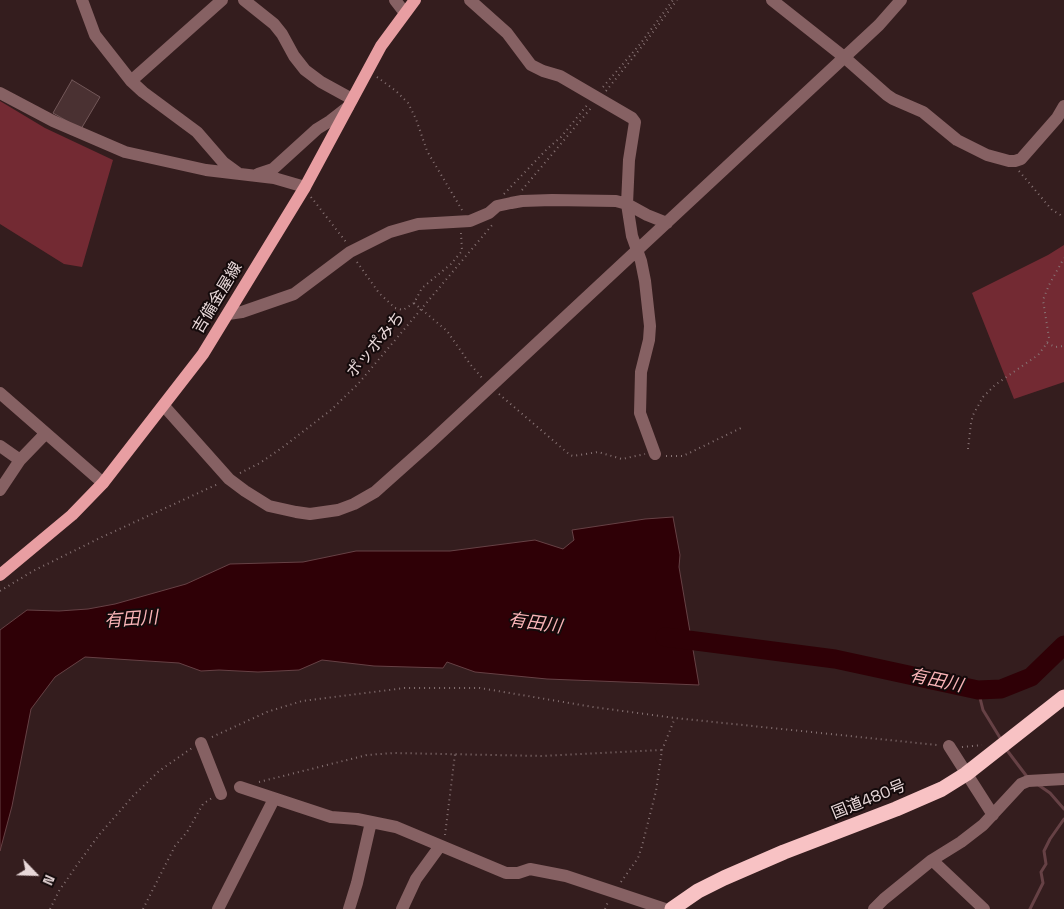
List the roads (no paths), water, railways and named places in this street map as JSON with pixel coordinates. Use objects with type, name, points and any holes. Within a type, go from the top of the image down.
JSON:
[{"type":"highway","name":"国道480号","points":[[672,909],[698,891],[724,878],[942,789],[966,774],[1064,697]]},
{"type":"main road","name":"吉備金屋線","points":[[0,575],[72,514],[103,483],[203,354],[305,188],[381,46],[415,0]]},
{"type":"street","points":[[82,0],[95,35],[131,81],[197,132],[223,162],[238,174]]},
{"type":"street","points":[[131,81],[222,0]]},
{"type":"street","points":[[244,0],[267,18],[282,34],[294,56],[305,70],[350,103],[272,169],[256,175]]},
{"type":"street","points":[[395,0],[405,13]]},
{"type":"street","points":[[470,0],[499,25],[516,43],[531,65],[542,71],[556,74],[632,118],[635,122],[629,160],[628,204],[632,236],[646,281],[650,326],[641,372],[640,413],[656,454]]},
{"type":"street","points":[[772,0],[844,57],[887,95],[923,112],[964,144],[987,155],[1015,162],[1021,159],[1046,132],[1064,106]]},
{"type":"street","points":[[164,406],[229,479],[269,506],[310,514],[338,510],[354,504],[375,492],[491,386],[879,25],[901,0]]},
{"type":"street","points":[[0,93],[53,121],[125,152],[206,170],[256,175],[294,183],[305,188]]},
{"type":"street","points":[[228,314],[242,312],[294,294],[350,252],[390,232],[418,224],[465,221],[478,218],[497,206],[522,200],[616,201],[628,204],[647,215],[667,223]]},
{"type":"street","points":[[0,393],[103,483]]},
{"type":"street","points":[[0,490],[20,460],[46,433]]},
{"type":"street","points":[[0,446],[20,460]]},
{"type":"street","points":[[201,743],[221,794]]},
{"type":"street","points":[[949,746],[993,815]]},
{"type":"street","points":[[874,909],[932,860],[983,826],[1021,784],[1028,781],[1064,779]]},
{"type":"street","points":[[240,787],[331,817],[396,827],[506,873],[518,873],[530,869],[566,876],[665,909]]},
{"type":"street","points":[[218,909],[274,799]]},
{"type":"street","points":[[349,909],[371,822]]},
{"type":"street","points":[[402,909],[416,879],[440,846]]},
{"type":"street","points":[[932,860],[984,909]]},
{"type":"water","points":[[673,517],[680,555],[679,567],[699,685],[547,679],[475,672],[447,662],[443,668],[374,666],[322,660],[299,670],[258,672],[201,671],[179,663],[85,657],[55,677],[31,709],[12,806],[0,851],[0,630],[27,610],[59,611],[88,609],[115,604],[186,584],[230,564],[303,562],[356,551],[450,551],[535,540],[563,549],[574,540],[572,530],[645,519]]},
{"type":"waterway","name":"有田川","points":[[665,637],[835,659],[978,690],[1001,689],[1031,677],[1064,645]]},
{"type":"waterway","points":[[978,690],[983,710],[1002,741]]},
{"type":"waterway","points":[[1006,749],[1028,778]]},
{"type":"waterway","points":[[1037,784],[1050,793],[1064,809]]},
{"type":"waterway","points":[[1030,909],[1043,883],[1041,872],[1046,864],[1044,851],[1064,819]]}]
